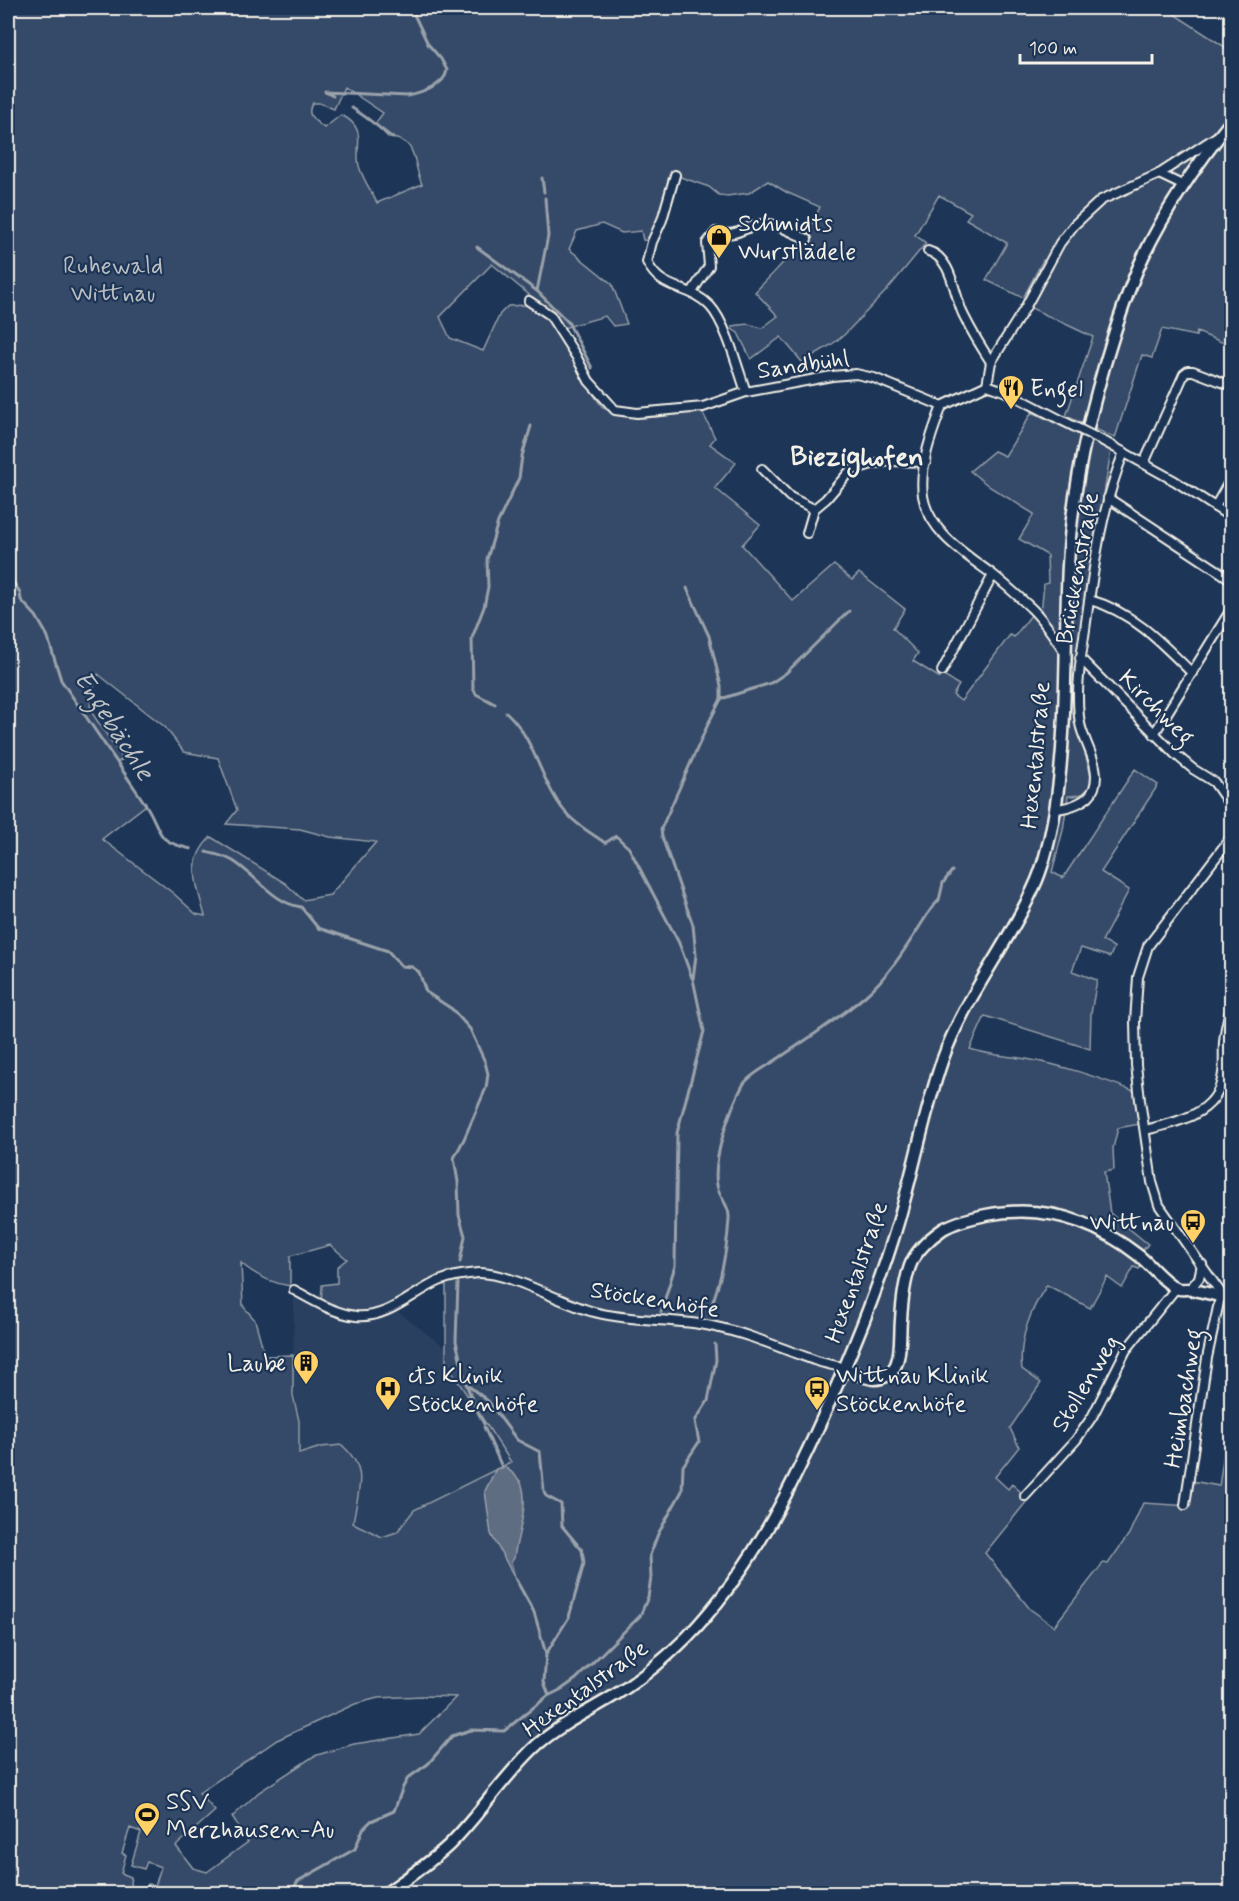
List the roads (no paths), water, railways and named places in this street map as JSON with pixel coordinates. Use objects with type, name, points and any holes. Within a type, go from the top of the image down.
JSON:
[{"type":"main road","name":"Hexentalstraße","points":[[385,1893],[435,1858],[453,1841],[535,1747],[561,1726],[623,1690],[647,1673],[685,1639],[739,1574],[784,1497],[818,1430],[845,1368],[893,1240],[942,1061],[968,1003],[1002,947],[1038,876],[1048,846],[1055,808],[1062,718],[1068,560],[1075,487],[1082,446],[1095,396],[1130,287],[1144,254],[1184,186],[1232,120]]},
{"type":"main road","points":[[845,1368],[873,1379],[890,1374],[897,1363],[900,1351],[905,1288],[910,1266],[915,1257],[927,1242],[950,1226],[1007,1211],[1051,1213],[1086,1223],[1113,1237],[1140,1256],[1176,1288],[1226,1298]]},
{"type":"street","name":"Hexentalstraße","points":[[987,385],[991,362],[1025,308],[1060,243],[1074,225],[1101,200],[1159,174],[1220,134]]},
{"type":"street","points":[[1159,174],[1174,179],[1184,186]]},
{"type":"street","name":"Sandbühl","points":[[675,175],[647,262],[658,279],[692,292],[712,307],[720,319],[746,392],[832,376],[856,374],[874,378],[942,406]]},
{"type":"street","points":[[692,292],[709,266],[707,243],[716,232],[732,235],[762,224],[771,225],[807,239]]},
{"type":"street","points":[[928,251],[934,253],[949,272],[962,313],[991,362]]},
{"type":"street","points":[[529,301],[550,315],[589,381],[615,410],[637,413],[703,407],[746,392]]},
{"type":"street","points":[[1144,463],[1184,374],[1192,370],[1232,386]]},
{"type":"street","points":[[942,406],[987,385],[1007,392],[1144,463],[1232,518]]},
{"type":"street","name":"Hexentalstraße","points":[[942,406],[931,435],[923,495],[933,522],[948,539],[993,575],[1043,621],[1064,651]]},
{"type":"street","name":"Brückenstraße","points":[[1055,808],[1075,805],[1084,800],[1093,791],[1096,778],[1090,750],[1081,730],[1080,658],[1108,498],[1124,452]]},
{"type":"street","points":[[807,533],[814,509],[826,499],[850,471],[890,461],[926,462]]},
{"type":"street","points":[[762,469],[790,497],[814,509]]},
{"type":"street","points":[[1215,507],[1232,477]]},
{"type":"street","points":[[1108,498],[1232,580]]},
{"type":"street","points":[[942,671],[993,575]]},
{"type":"street","points":[[1090,600],[1107,604],[1160,639],[1192,673]]},
{"type":"street","points":[[1154,734],[1232,608]]},
{"type":"street","name":"Kirchweg","points":[[1080,658],[1154,734],[1193,769],[1214,782],[1232,808]]},
{"type":"street","points":[[1226,1298],[1159,1205],[1152,1182],[1136,1065],[1135,1023],[1138,977],[1148,946],[1232,836]]},
{"type":"street","points":[[1145,1130],[1180,1122],[1205,1107],[1215,1095],[1222,1082],[1224,1041],[1232,1005]]},
{"type":"street","points":[[1190,1289],[1199,1278],[1202,1264]]},
{"type":"street","name":"Stöckenhöfe","points":[[294,1290],[340,1313],[357,1316],[370,1315],[392,1307],[442,1280],[458,1275],[481,1273],[499,1275],[566,1303],[596,1312],[718,1327],[743,1333],[816,1361],[845,1368]]},
{"type":"street","name":"Stollenweg","points":[[1025,1496],[1087,1425],[1107,1391],[1126,1350],[1176,1288]]},
{"type":"street","name":"Heimbachweg","points":[[1185,1505],[1207,1358],[1226,1298]]},
{"type":"waterway","points":[[333,96],[325,92],[407,96],[425,91],[442,81],[447,70],[428,44],[411,8]]},
{"type":"waterway","points":[[352,108],[393,138]]},
{"type":"waterway","points":[[542,178],[544,192]]},
{"type":"waterway","points":[[537,291],[548,236],[545,198]]},
{"type":"waterway","points":[[477,247],[537,291],[568,322],[592,368]]},
{"type":"waterway","points":[[495,704],[476,694],[473,688],[472,638],[484,607],[488,587],[487,559],[498,522],[519,478],[522,456],[531,426]]},
{"type":"waterway","name":"Engebächle","points":[[8,573],[20,593],[21,600],[36,616],[47,635],[61,680],[146,805],[161,835],[171,843],[191,849]]},
{"type":"waterway","points":[[661,1312],[675,1266],[677,1133],[704,1031],[693,979],[696,955],[693,925],[661,829],[721,699],[721,686],[709,636],[687,588]]},
{"type":"waterway","points":[[721,699],[771,683],[786,673],[849,611]]},
{"type":"waterway","points":[[506,712],[524,734],[554,796],[566,813],[605,843],[616,836],[629,848],[679,943],[692,978]]},
{"type":"waterway","name":"Engebächle","points":[[206,852],[233,861],[273,894],[301,907],[318,928],[388,951],[401,966],[412,967],[419,972],[426,992],[452,1009],[470,1029],[488,1074],[486,1088],[454,1158],[458,1182],[459,1215],[465,1236],[460,1262]]},
{"type":"waterway","points":[[709,1312],[723,1266],[729,1219],[728,1210],[717,1185],[717,1162],[728,1120],[743,1085],[753,1075],[810,1037],[875,987],[893,966],[939,900],[943,883],[952,871]]},
{"type":"waterway","name":"Engebächle","points":[[290,1894],[298,1881],[355,1849],[363,1829],[371,1821],[394,1811],[408,1778],[428,1764],[452,1736],[471,1730],[504,1731],[549,1695],[544,1682],[546,1654],[569,1617],[584,1563],[582,1550],[562,1526],[561,1504],[546,1496],[540,1452],[517,1440],[488,1401],[466,1384],[456,1341],[458,1283]]},
{"type":"waterway","points":[[550,1695],[576,1679],[640,1616],[648,1597],[651,1578],[650,1555],[658,1534],[682,1491],[683,1466],[699,1442],[695,1421],[708,1401],[716,1360],[715,1344]]},
{"type":"waterway","points":[[467,1386],[484,1424]]},
{"type":"waterway","points":[[484,1427],[502,1467]]},
{"type":"waterway","points":[[515,1578],[534,1612],[546,1654]]},
{"type":"place","name":"Schmidts Wurstlädele","points":[[719,260]]},
{"type":"place","name":"Engel","points":[[1011,411]]},
{"type":"place","name":"Wittnau","points":[[1193,1245]]},
{"type":"place","name":"Laube","points":[[306,1386]]},
{"type":"place","name":"cts Klinik Stöckenhöfe","points":[[388,1412]]},
{"type":"place","name":"Wittnau Klinik Stöckenhöfe","points":[[817,1412]]},
{"type":"place","name":"SSV Merzhausen-Au","points":[[147,1838]]},
{"type":"district","name":"Biezighofen","points":[[857,456]]},
{"type":"park label","name":"Ruhewald Wittnau","points":[[113,279]]}]
